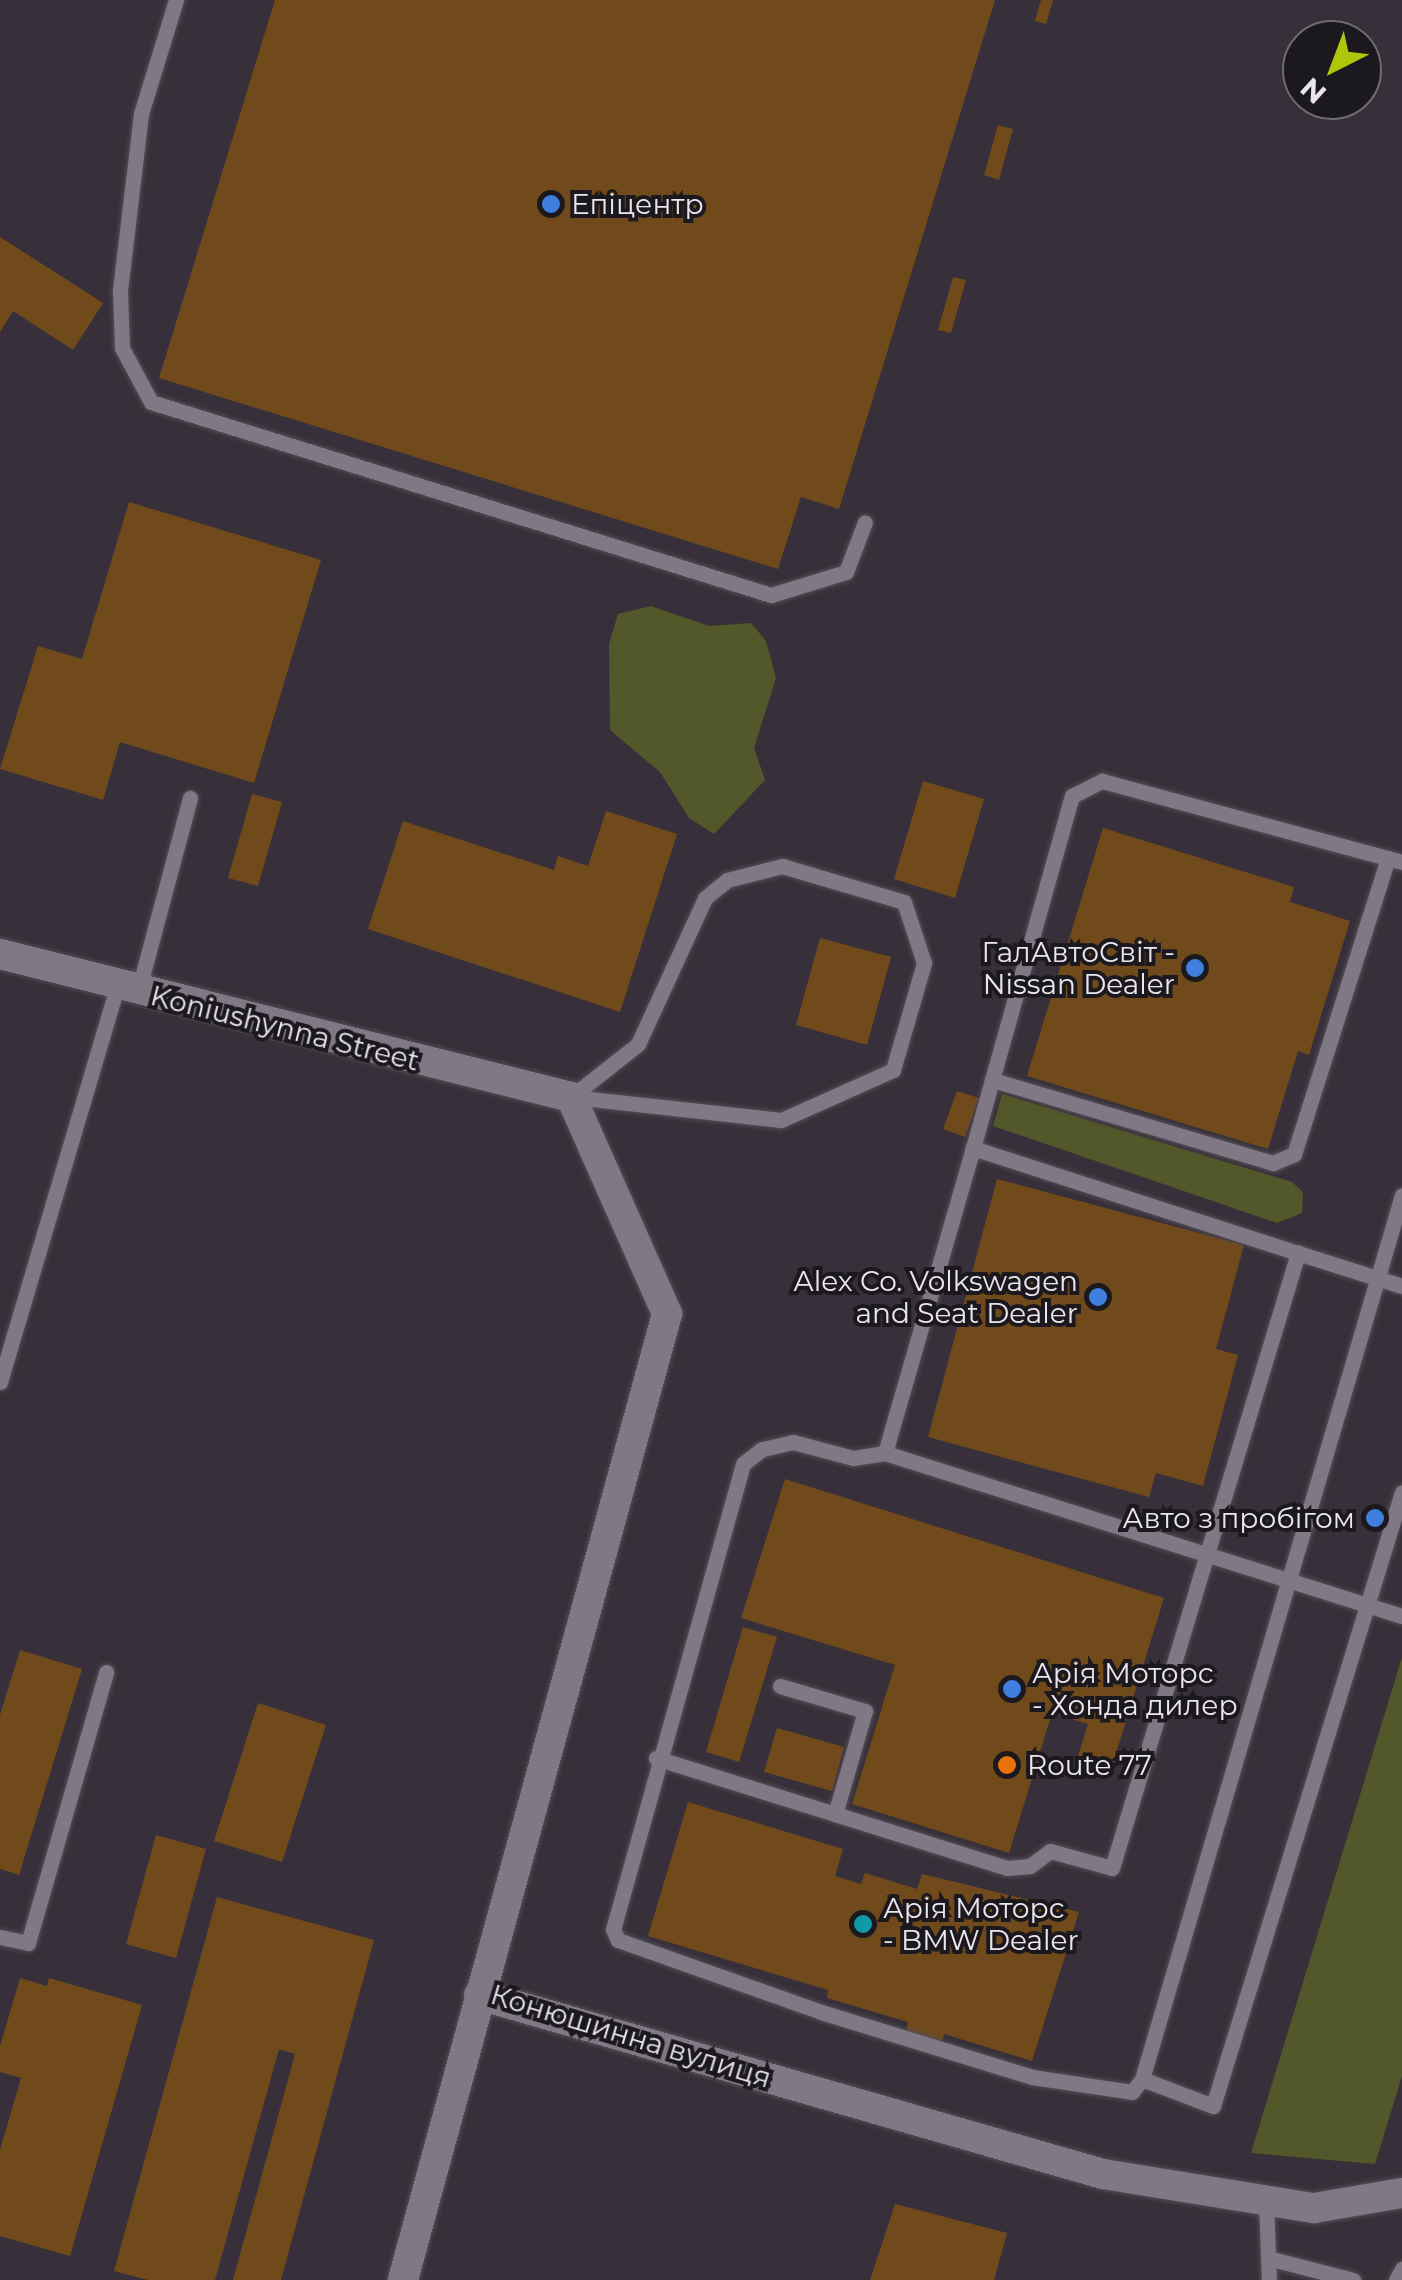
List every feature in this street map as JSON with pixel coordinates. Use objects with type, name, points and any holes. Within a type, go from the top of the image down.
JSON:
[{"type":"street","name":"Koniushynna Street","points":[[0,954],[571,1097]]},
{"type":"street","name":"Конюшинна вулиця","points":[[571,1097],[667,1314],[479,1995],[1104,2174],[1314,2208],[1402,2192]]},
{"type":"street","points":[[403,2280],[479,1995]]},
{"type":"lane","points":[[176,0],[141,114],[120,291],[122,348],[151,402],[772,595],[846,572],[865,522]]},
{"type":"lane","points":[[885,1453],[1072,796],[1102,781],[1395,860],[1294,1154],[1273,1163],[992,1080]]},
{"type":"lane","points":[[0,1382],[190,798]]},
{"type":"lane","points":[[782,866],[904,902],[924,962],[893,1070],[781,1120],[571,1097],[638,1044],[690,922],[727,880],[782,866]]},
{"type":"lane","points":[[973,1148],[1402,1286]]},
{"type":"lane","points":[[1402,1196],[1378,1278],[1289,1580],[1142,2079],[1132,2092],[1113,2093],[1032,2077],[618,1940],[613,1929],[656,1758],[743,1464],[762,1450],[793,1442],[853,1458],[885,1453],[1289,1580],[1366,1604],[1402,1616]]},
{"type":"lane","points":[[656,1758],[1007,1868],[1030,1866],[1050,1851],[1112,1868],[1210,1555],[1298,1253]]},
{"type":"lane","points":[[1142,2079],[1213,2106],[1402,1492]]},
{"type":"lane","points":[[0,1936],[28,1943],[106,1672]]},
{"type":"lane","points":[[780,1686],[866,1711],[835,1814]]},
{"type":"lane","points":[[1266,2200],[1269,2280]]},
{"type":"lane","points":[[1268,2258],[1353,2280]]},
{"type":"lane","points":[[1396,2280],[1402,2269]]},
{"type":"green space","points":[[651,606],[709,626],[751,623],[766,641],[776,678],[754,748],[765,780],[714,834],[689,818],[660,772],[610,730],[609,644],[618,614]]},
{"type":"green space","points":[[1002,1094],[1292,1182],[1303,1192],[1302,1213],[1277,1223],[993,1126]]},
{"type":"green space","points":[[1402,1657],[1402,2076],[1375,2164],[1251,2153]]},
{"type":"building","name":"Епіцентр","points":[[275,0],[995,0],[839,509],[801,497],[778,569],[159,378]]},
{"type":"building","points":[[1041,0],[1053,0],[1046,24],[1035,21]]},
{"type":"building","points":[[998,125],[1013,129],[999,180],[984,175]]},
{"type":"building","points":[[0,237],[103,303],[73,350],[13,311],[0,332]]},
{"type":"building","points":[[953,277],[966,280],[951,333],[938,330]]},
{"type":"building","points":[[129,502],[321,560],[254,783],[120,742],[103,800],[0,769],[38,646],[82,659]]},
{"type":"building","points":[[923,781],[984,799],[955,898],[894,879]]},
{"type":"building","points":[[252,794],[282,802],[258,886],[228,878]]},
{"type":"building","points":[[606,811],[677,834],[620,1012],[368,929],[403,821],[554,870],[558,856],[588,866]]},
{"type":"building","points":[[1103,828],[1294,887],[1290,902],[1350,921],[1309,1055],[1298,1051],[1268,1149],[1027,1076]]},
{"type":"building","points":[[820,938],[891,957],[867,1045],[796,1025]]},
{"type":"building","points":[[957,1091],[979,1098],[965,1137],[943,1129]]},
{"type":"building","name":"Alex Co. Volkswagen and Seat Dealer","points":[[997,1179],[1244,1245],[1216,1349],[1238,1355],[1203,1486],[1156,1473],[1149,1497],[928,1437]]},
{"type":"building","name":"Арія Моторс - Хонда дилер","points":[[785,1479],[1164,1598],[1112,1766],[1078,1756],[1088,1724],[1052,1713],[1009,1853],[852,1804],[895,1665],[741,1618]]},
{"type":"building","points":[[743,1627],[777,1637],[739,1762],[706,1752]]},
{"type":"building","points":[[20,1650],[82,1669],[19,1875],[0,1869],[0,1715]]},
{"type":"building","points":[[258,1703],[326,1725],[282,1862],[214,1841]]},
{"type":"building","points":[[777,1728],[844,1747],[832,1791],[764,1772]]},
{"type":"building","name":"Арія Моторс - BMW Dealer","points":[[688,1802],[843,1849],[835,1876],[861,1884],[865,1873],[917,1889],[922,1874],[1079,1912],[1032,2061],[944,2034],[942,2042],[906,2031],[908,2022],[827,1998],[828,1990],[648,1936]]},
{"type":"building","points":[[156,1835],[206,1849],[176,1958],[126,1944]]},
{"type":"building","points":[[217,1897],[374,1940],[281,2280],[233,2280],[295,2054],[279,2049],[215,2280],[148,2280],[114,2271]]},
{"type":"building","points":[[20,1978],[47,1986],[49,1978],[142,2005],[70,2256],[0,2236],[0,2150],[21,2078],[0,2072],[0,2046]]},
{"type":"building","points":[[895,2204],[1007,2233],[994,2280],[870,2280]]},
{"type":"place","name":"Епіцентр","points":[[551,204]]},
{"type":"place","name":"ГалАвтоСвіт - Nissan Dealer","points":[[1195,968]]},
{"type":"place","name":"Alex Co. Volkswagen and Seat Dealer","points":[[1098,1297]]},
{"type":"place","name":"Авто з пробігом","points":[[1375,1518]]},
{"type":"place","name":"Арія Моторс - Хонда дилер","points":[[1012,1689]]},
{"type":"place","name":"Route 77","points":[[1007,1765]]},
{"type":"place","name":"Арія Моторс - BMW Dealer","points":[[863,1924]]}]
